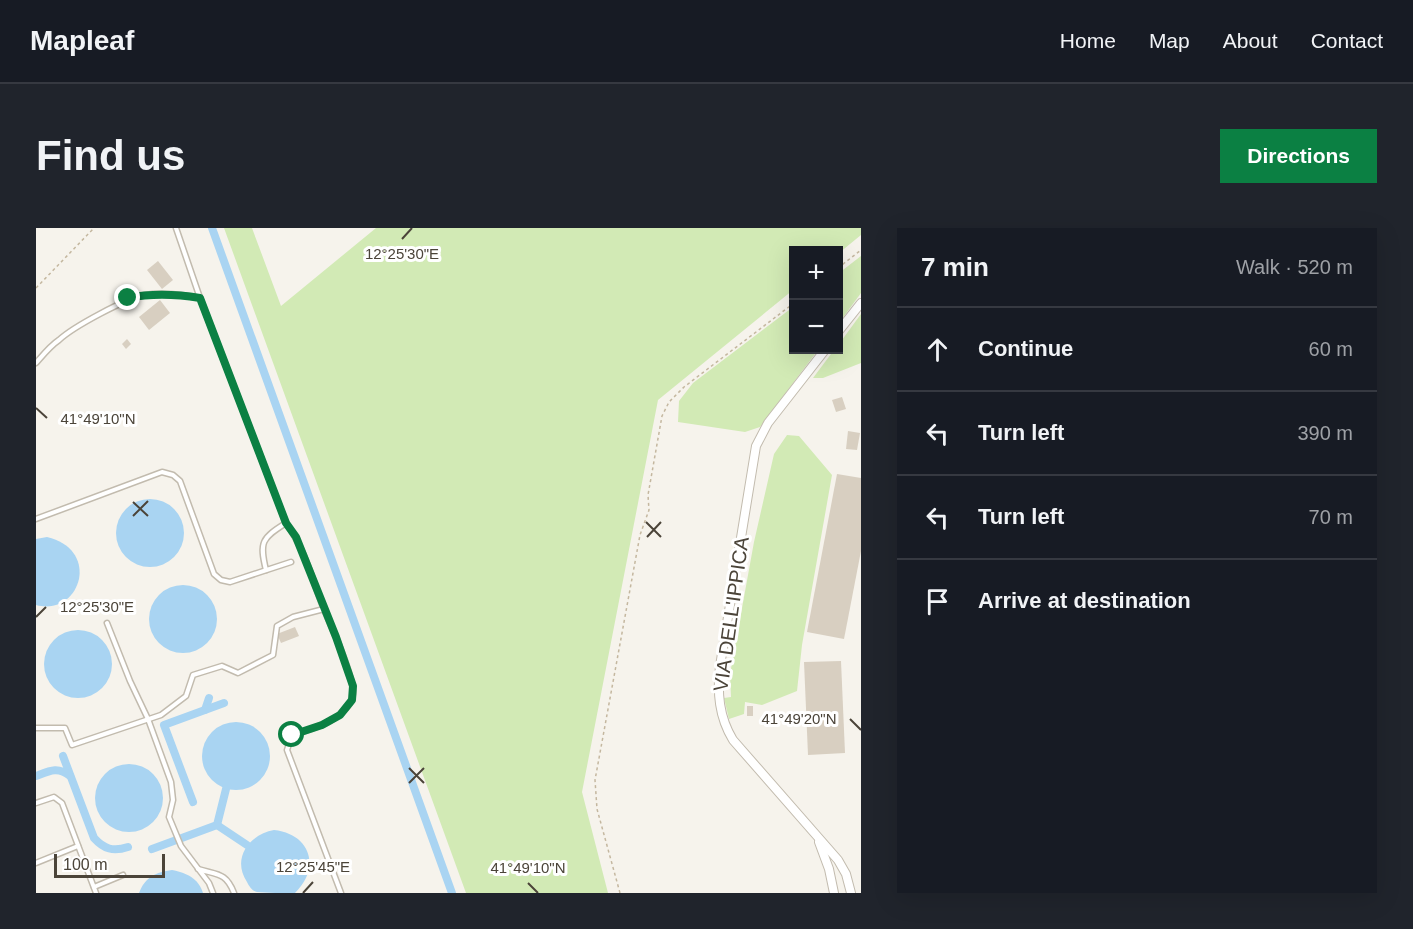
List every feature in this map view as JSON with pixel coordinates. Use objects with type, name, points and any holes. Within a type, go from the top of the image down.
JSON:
[{"type":"street","points":[[843,326],[861,303]]},
{"type":"street","name":"VIA DELL'IPPICA","points":[[822,354],[768,423],[756,446],[720,666],[718,692],[722,719],[733,740],[842,867],[851,893]]},
{"type":"street","points":[[817,838],[829,869],[834,893]]},
{"type":"lane","points":[[176,228],[200,298],[286,523],[296,537],[353,686],[352,700],[340,715],[322,725],[292,735],[287,750],[341,893]]},
{"type":"lane","points":[[36,363],[72,329],[128,298],[176,294],[200,298]]},
{"type":"lane","points":[[36,519],[162,472],[173,475],[180,481],[214,574],[221,580],[230,582],[291,562]]},
{"type":"lane","points":[[266,570],[262,554],[265,539],[268,534],[286,523]]},
{"type":"lane","points":[[36,727],[65,728],[72,745],[161,715],[186,696],[193,675],[222,666],[238,672],[273,655],[277,626],[293,617],[324,609]]},
{"type":"lane","points":[[107,623],[148,719],[171,782],[174,800],[170,817],[181,846],[209,883],[213,893]]},
{"type":"lane","points":[[36,803],[50,798],[60,799],[96,893]]},
{"type":"lane","points":[[36,863],[78,846]]},
{"type":"lane","points":[[197,869],[223,875],[230,882],[234,893]]},
{"type":"lane","points":[[94,887],[123,875]]},
{"type":"path","points":[[36,288],[94,228]]},
{"type":"path","points":[[843,264],[861,250]]},
{"type":"path","points":[[620,893],[597,809],[595,780],[640,535],[650,510],[648,495],[662,416],[669,402],[684,387],[789,307]]},
{"type":"green space","points":[[224,228],[252,228],[281,306],[376,228],[861,228],[861,235],[843,250],[843,246],[789,246],[789,293],[658,400],[582,792],[608,893],[466,893]]},
{"type":"green space","points":[[861,256],[861,293],[843,318],[843,300],[843,270]]},
{"type":"green space","points":[[789,310],[789,354],[815,354],[760,427],[745,432],[678,422],[679,401],[693,383]]},
{"type":"green space","points":[[861,314],[861,363],[823,378],[813,378],[831,354],[843,354],[843,339]]},
{"type":"green space","points":[[787,435],[799,436],[832,475],[802,645],[797,691],[762,705],[745,702],[744,714],[729,719],[724,698],[731,697],[730,674],[754,542],[774,454]]},
{"type":"water","points":[[157,499],[169,505],[178,514],[184,526],[182,546],[174,557],[157,567],[143,567],[126,557],[118,546],[116,526],[126,509],[137,501]]},
{"type":"water","points":[[47,537],[64,544],[75,555],[79,567],[79,580],[73,592],[64,601],[51,606],[36,605],[36,539]]},
{"type":"water","points":[[190,585],[202,591],[211,600],[217,612],[215,632],[207,643],[190,653],[176,653],[159,643],[151,632],[149,612],[159,595],[170,587]]},
{"type":"water","points":[[85,630],[97,636],[106,645],[112,657],[110,677],[102,688],[85,698],[71,698],[54,688],[46,677],[44,657],[54,640],[65,632]]},
{"type":"water","points":[[243,722],[255,728],[264,737],[270,749],[268,769],[260,780],[243,790],[229,790],[212,780],[204,769],[202,749],[212,732],[223,724]]},
{"type":"water","points":[[136,764],[148,770],[157,779],[163,791],[161,811],[153,822],[136,832],[122,832],[105,822],[97,811],[95,791],[105,774],[116,766]]},
{"type":"water","points":[[274,830],[297,838],[304,845],[308,854],[310,863],[308,873],[295,893],[255,891],[250,887],[243,873],[241,864],[246,848],[257,836]]},
{"type":"water","points":[[172,870],[191,877],[203,893],[139,893],[144,883],[152,876]]},
{"type":"building","points":[[158,261],[173,280],[162,289],[147,270]]},
{"type":"building","points":[[160,300],[170,313],[149,330],[139,317]]},
{"type":"building","points":[[127,339],[131,344],[126,349],[122,344]]},
{"type":"building","points":[[842,397],[846,409],[836,412],[832,400]]},
{"type":"building","points":[[848,431],[860,433],[857,450],[846,449]]},
{"type":"building","points":[[837,474],[861,478],[861,551],[844,639],[807,632]]},
{"type":"building","points":[[295,627],[299,636],[281,643],[277,634]]},
{"type":"building","points":[[841,661],[845,753],[808,755],[804,662]]},
{"type":"building","points":[[747,706],[753,706],[753,716],[747,716]]},
{"type":"waterway","points":[[212,228],[452,893]]},
{"type":"waterway","points":[[205,710],[209,698]]},
{"type":"waterway","points":[[193,802],[164,725],[224,703]]},
{"type":"waterway","points":[[63,756],[94,838],[101,845],[109,848],[128,847]]},
{"type":"waterway","points":[[36,776],[57,770],[70,776]]},
{"type":"waterway","points":[[152,849],[217,825],[226,789]]},
{"type":"waterway","points":[[217,825],[247,845]]},
{"type":"route","points":[[128,298],[176,294],[200,298],[286,523],[296,537],[336,637],[353,686],[352,700],[340,715],[322,725],[292,735]]}]
